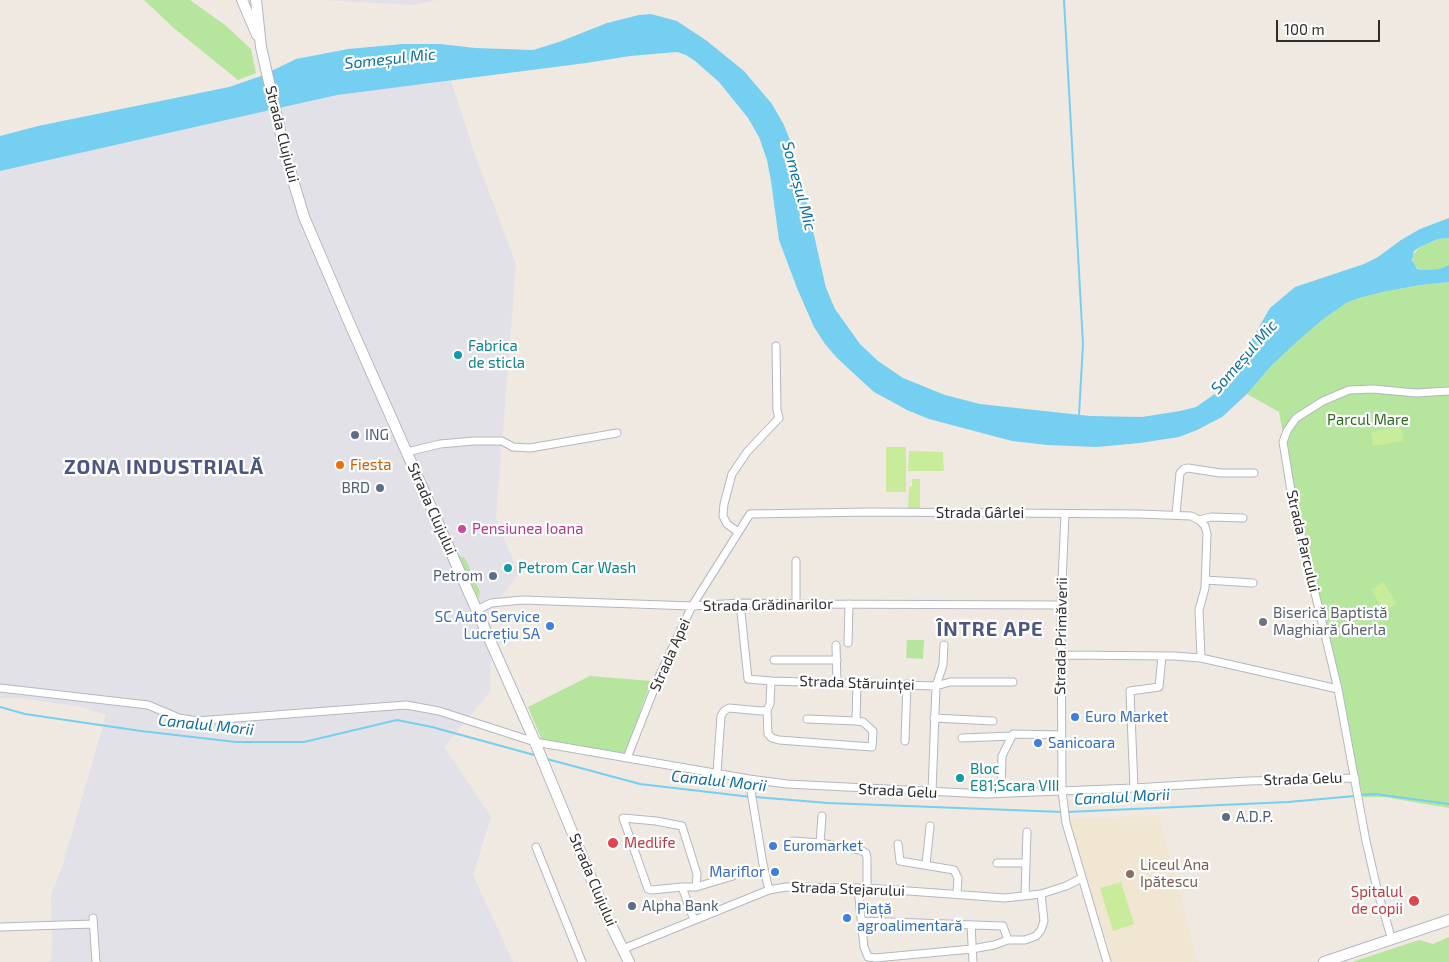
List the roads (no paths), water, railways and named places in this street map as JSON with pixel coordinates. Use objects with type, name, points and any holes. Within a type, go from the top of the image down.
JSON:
[{"type":"main road","name":"Strada Clujului","points":[[242,0],[261,47]]},
{"type":"main road","name":"Strada Clujului","points":[[256,0],[261,47],[286,157],[304,217],[536,746],[608,919],[629,962]]},
{"type":"main road","points":[[1324,962],[1449,920]]},
{"type":"street","points":[[738,532],[727,524],[723,516],[724,504],[732,474],[747,452],[779,418],[777,410],[776,346]]},
{"type":"street","name":"Strada Parcului","points":[[1392,940],[1376,884],[1338,689],[1292,497],[1282,442],[1287,430],[1296,418],[1322,401],[1349,390],[1373,389],[1416,393],[1449,391]]},
{"type":"street","points":[[407,452],[440,444],[474,441],[502,441],[513,447],[530,448],[617,433]]},
{"type":"street","points":[[1176,514],[1180,473],[1184,469],[1220,473],[1254,473]]},
{"type":"street","name":"Strada Gârlei","points":[[750,514],[871,512],[1176,514],[1191,516],[1199,520]]},
{"type":"street","name":"Strada Apei","points":[[627,758],[658,679],[692,606],[750,514]]},
{"type":"street","name":"Strada Primăverii","points":[[1064,514],[1060,735],[1062,791],[1066,823],[1107,962]]},
{"type":"street","points":[[1199,520],[1211,517],[1243,518]]},
{"type":"street","points":[[1199,520],[1205,526],[1207,534],[1205,588],[1199,610],[1201,658]]},
{"type":"street","points":[[796,561],[796,604]]},
{"type":"street","points":[[1205,580],[1253,583]]},
{"type":"street","name":"Strada Grădinarilor","points":[[477,610],[491,603],[522,600],[692,606],[740,602],[1061,605]]},
{"type":"street","name":"Strada Stăruinței","points":[[740,602],[748,679],[936,686],[932,792]]},
{"type":"street","points":[[848,643],[849,604]]},
{"type":"street","points":[[836,645],[837,682]]},
{"type":"street","points":[[936,686],[943,665],[944,645]]},
{"type":"street","points":[[1062,655],[1201,658],[1338,689]]},
{"type":"street","points":[[1134,788],[1130,691],[1159,687],[1162,656]]},
{"type":"street","points":[[774,660],[837,660]]},
{"type":"street","points":[[770,681],[770,704],[767,710],[768,734],[772,738],[872,747],[873,731],[863,722],[807,719]]},
{"type":"street","points":[[936,686],[950,682],[1013,682]]},
{"type":"street","points":[[856,721],[857,683]]},
{"type":"street","points":[[905,741],[907,684]]},
{"type":"street","name":"Strada Gelu","points":[[0,688],[148,705],[179,718],[197,721],[406,705],[439,711],[536,746],[627,758],[787,784],[986,794],[1248,781],[1355,781]]},
{"type":"street","points":[[717,773],[721,716],[724,711],[729,708],[767,710]]},
{"type":"street","points":[[934,718],[993,721]]},
{"type":"street","points":[[962,738],[1012,736],[1013,734],[1060,735]]},
{"type":"street","points":[[1001,793],[1002,756],[1012,736]]},
{"type":"street","points":[[749,779],[762,864],[769,890]]},
{"type":"street","points":[[820,843],[822,816]]},
{"type":"street","points":[[696,887],[697,874],[682,826],[623,818],[648,889],[696,887],[733,876]]},
{"type":"street","points":[[926,866],[930,826]]},
{"type":"street","points":[[1025,896],[1027,832]]},
{"type":"street","points":[[794,841],[820,843],[860,850],[866,853],[868,888]]},
{"type":"street","points":[[898,844],[900,861],[954,870],[958,878],[957,894]]},
{"type":"street","points":[[536,847],[582,962]]},
{"type":"street","points":[[997,863],[1026,863]]},
{"type":"street","name":"Strada Stejarului","points":[[622,949],[769,890],[786,887],[868,888],[1005,898],[1041,894],[1066,886],[1082,878]]},
{"type":"street","points":[[682,887],[694,920]]},
{"type":"street","points":[[858,888],[864,948],[868,957],[874,958],[972,948],[994,945],[1008,940],[1025,940],[1036,936],[1042,930],[1044,921],[1041,894]]},
{"type":"street","points":[[0,927],[93,921],[96,962]]},
{"type":"street","points":[[862,921],[1003,926],[1008,940]]},
{"type":"street","points":[[971,925],[973,962]]},
{"type":"water","name":"Someșul Mic","points":[[651,14],[677,21],[707,41],[744,71],[772,104],[790,140],[804,191],[826,288],[835,309],[860,344],[878,361],[903,378],[945,395],[980,404],[1090,416],[1142,417],[1180,411],[1196,407],[1219,391],[1270,308],[1295,287],[1364,264],[1420,229],[1449,218],[1449,238],[1438,239],[1420,247],[1414,251],[1412,260],[1417,269],[1422,270],[1439,269],[1449,265],[1449,282],[1383,292],[1346,303],[1299,340],[1222,417],[1197,430],[1179,437],[1140,443],[1097,447],[1047,445],[1012,441],[929,419],[907,410],[874,392],[837,358],[814,327],[779,240],[767,160],[759,137],[748,118],[719,82],[695,61],[677,52],[630,56],[337,95],[0,171],[0,136],[38,126],[229,87],[261,76],[296,59],[348,49],[403,44],[440,44],[475,48],[533,50],[607,23]]},
{"type":"waterway","points":[[1064,0],[1083,344],[1079,415]]},
{"type":"waterway","name":"Canalul Morii","points":[[0,707],[25,714],[141,731],[236,742],[304,742],[397,720],[432,727],[538,756]]},
{"type":"waterway","name":"Canalul Morii","points":[[547,759],[640,784],[751,797]]},
{"type":"waterway","name":"Canalul Morii","points":[[1359,795],[1375,794],[1449,804]]},
{"type":"waterway","name":"Canalul Morii","points":[[1067,812],[1288,802],[1355,796]]},
{"type":"waterway","name":"Canalul Morii","points":[[755,797],[828,803],[1063,812]]},
{"type":"place","name":"Fabrica de sticla","points":[[458,355]]},
{"type":"place","name":"ING","points":[[355,435]]},
{"type":"place","name":"Fiesta","points":[[340,465]]},
{"type":"place","name":"BRD","points":[[380,488]]},
{"type":"place","name":"Pensiunea Ioana","points":[[462,529]]},
{"type":"place","name":"Petrom Car Wash","points":[[508,568]]},
{"type":"place","name":"Petrom","points":[[493,576]]},
{"type":"place","name":"Biserică Baptistă Maghiară Gherla","points":[[1263,622]]},
{"type":"place","name":"SC Auto Service Lucrețiu SA","points":[[550,626]]},
{"type":"place","name":"Euro Market","points":[[1075,717]]},
{"type":"place","name":"Sanicoara","points":[[1038,743]]},
{"type":"place","name":"Bloc E81;Scara VIII","points":[[960,778]]},
{"type":"place","name":"A.D.P.","points":[[1226,817]]},
{"type":"place","name":"Medlife","points":[[613,843]]},
{"type":"place","name":"Euromarket","points":[[773,846]]},
{"type":"place","name":"Mariflor","points":[[775,872]]},
{"type":"place","name":"Liceul Ana Ipătescu","points":[[1130,874]]},
{"type":"place","name":"Spitalul de copii","points":[[1414,901]]},
{"type":"place","name":"Alpha Bank","points":[[632,906]]},
{"type":"place","name":"Piață agroalimentară","points":[[847,918]]},
{"type":"district","name":"ZONA INDUSTRIALĂ","points":[[164,467]]},
{"type":"district","name":"ÎNTRE APE","points":[[990,629]]},
{"type":"park label","name":"Parcul Mare","points":[[1368,420]]}]
